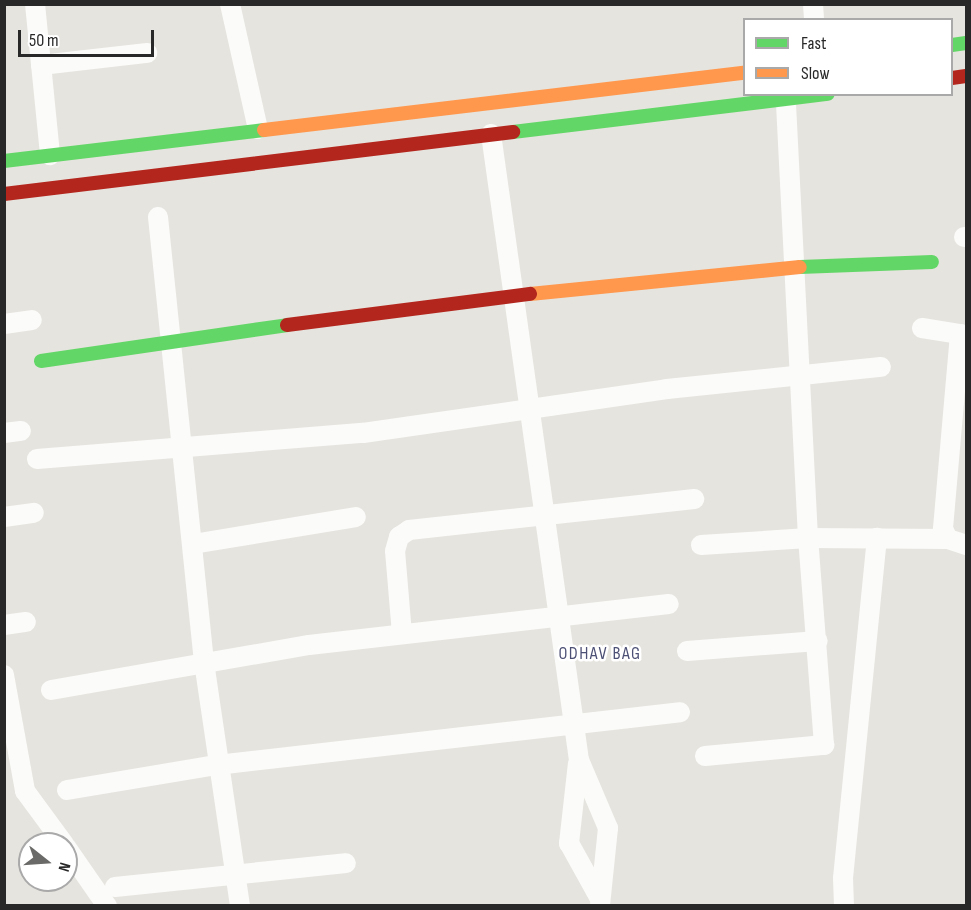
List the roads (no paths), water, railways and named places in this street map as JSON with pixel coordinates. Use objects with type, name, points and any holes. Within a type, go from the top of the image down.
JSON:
[{"type":"main road","points":[[4,160],[743,73]]},
{"type":"main road","points":[[4,194],[814,96]]},
{"type":"main road","points":[[41,361],[173,344],[336,318],[645,280],[796,267],[932,262]]},
{"type":"street","points":[[35,4],[50,155]]},
{"type":"street","points":[[230,4],[258,129]]},
{"type":"street","points":[[41,65],[147,53]]},
{"type":"street","points":[[705,756],[824,745],[818,641],[808,538],[802,373],[786,100]]},
{"type":"street","points":[[490,134],[532,409],[579,760],[569,843],[600,902]]},
{"type":"street","points":[[158,217],[173,344],[179,448],[193,544],[204,662],[217,765],[240,906]]},
{"type":"street","points":[[4,324],[32,320]]},
{"type":"street","points":[[922,328],[963,334],[959,451],[943,529],[957,542]]},
{"type":"street","points":[[37,459],[363,433],[802,373],[881,367]]},
{"type":"street","points":[[402,634],[395,567],[399,537],[409,530],[694,499]]},
{"type":"street","points":[[4,517],[34,513]]},
{"type":"street","points":[[193,544],[356,518]]},
{"type":"street","points":[[701,545],[808,538],[877,538],[957,542]]},
{"type":"street","points":[[844,906],[843,878],[877,538]]},
{"type":"street","points":[[51,690],[204,662],[402,634],[669,604]]},
{"type":"street","points":[[4,625],[26,622]]},
{"type":"street","points":[[687,651],[818,641]]},
{"type":"street","points":[[4,675],[9,731],[25,790],[56,832]]},
{"type":"street","points":[[67,790],[217,765],[680,712]]},
{"type":"street","points":[[579,760],[608,828],[600,902]]},
{"type":"street","points":[[115,887],[235,877],[346,863]]},
{"type":"street","points":[[78,864],[107,906]]},
{"type":"district","name":"ODHAV BAG","points":[[600,654]]}]
